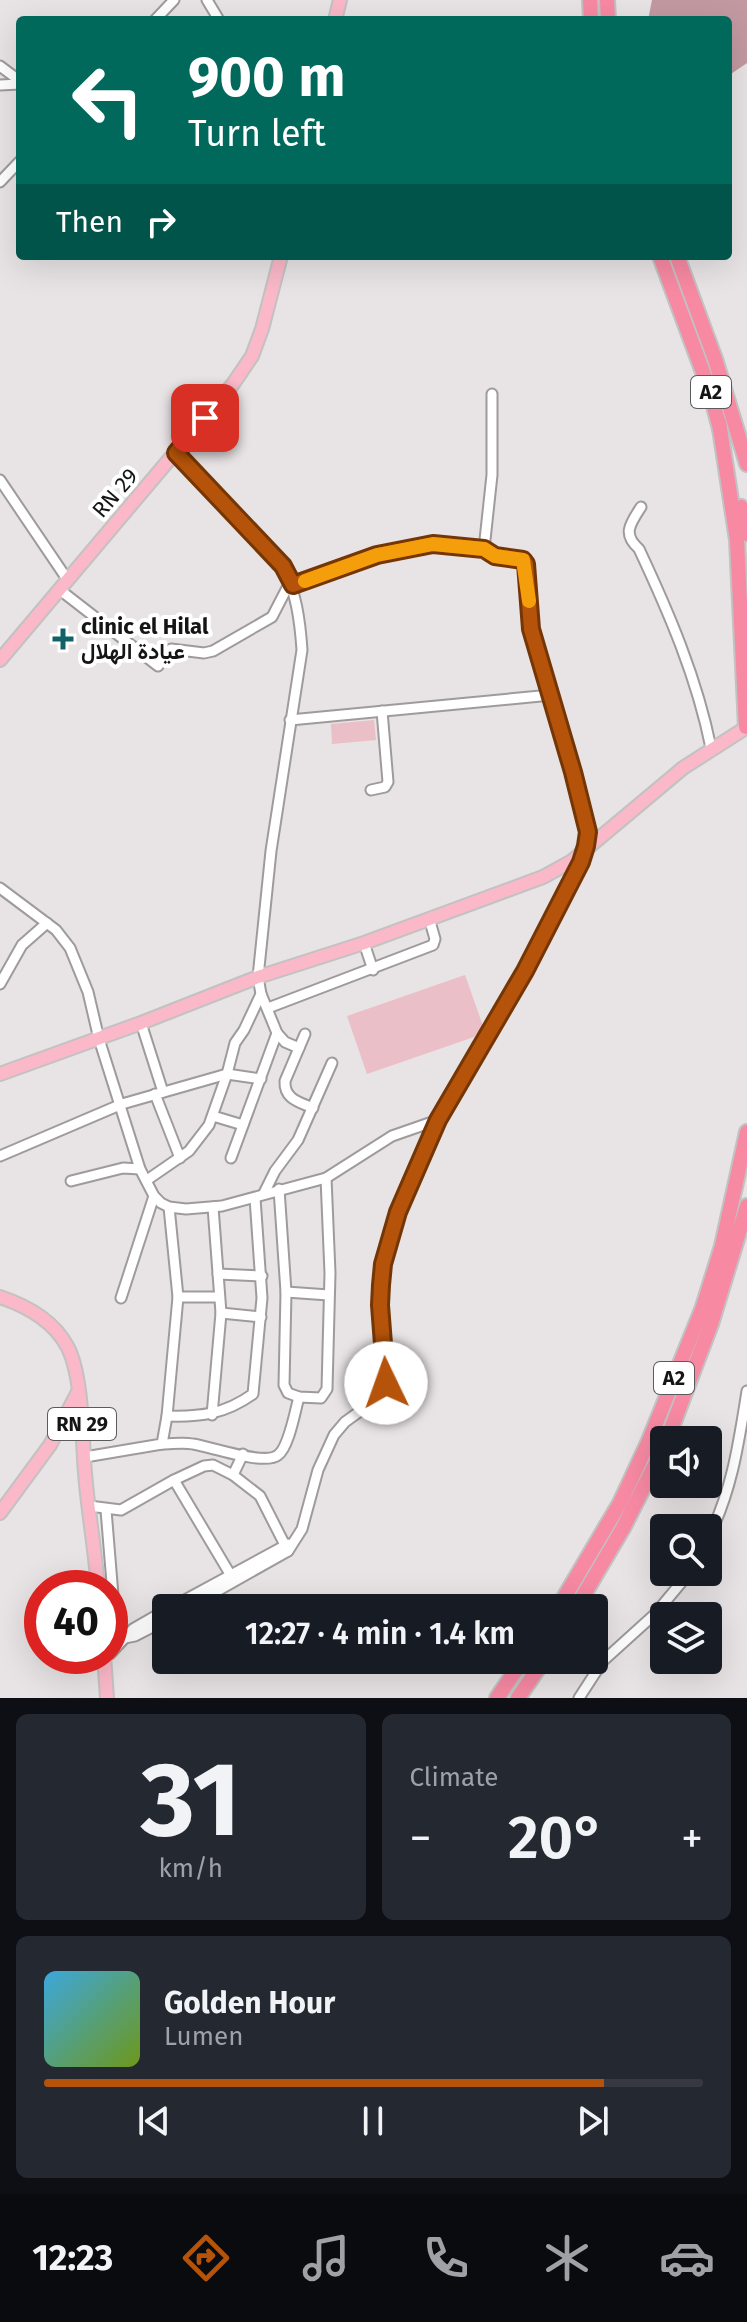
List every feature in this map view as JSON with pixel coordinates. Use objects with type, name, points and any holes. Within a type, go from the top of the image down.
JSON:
[{"type":"highway","name":"A2","points":[[661,260],[710,391],[747,534]]},
{"type":"highway","name":"A2","points":[[678,260],[715,359],[747,464]]},
{"type":"highway","points":[[719,422],[737,540],[747,727]]},
{"type":"highway","name":"A2","points":[[566,1594],[620,1503],[703,1307],[722,1246],[747,1132]]},
{"type":"highway","name":"A2","points":[[672,1426],[711,1324],[747,1206]]},
{"type":"highway","points":[[584,1594],[650,1475]]},
{"type":"highway","points":[[497,1698],[513,1674]]},
{"type":"highway","points":[[518,1698],[534,1674]]},
{"type":"main road","name":"RN 29","points":[[0,660],[233,384],[252,356],[280,260]]},
{"type":"main road","points":[[0,1074],[258,977],[364,943],[543,877],[572,861],[586,846],[711,748],[747,727]]},
{"type":"main road","name":"RN 29","points":[[0,1297],[27,1306],[52,1325],[68,1347],[79,1390],[96,1570]]},
{"type":"main road","points":[[0,1513],[50,1445],[79,1390]]},
{"type":"main road","points":[[107,1674],[107,1698]]},
{"type":"street","points":[[159,16],[174,0]]},
{"type":"street","points":[[0,66],[16,80]]},
{"type":"street","points":[[0,182],[16,165]]},
{"type":"street","points":[[484,549],[492,475],[492,394]]},
{"type":"street","points":[[176,453],[283,566],[293,585],[302,650],[271,851],[258,977],[261,994],[277,1033],[285,1042],[299,1048]]},
{"type":"street","points":[[0,480],[64,585],[158,666],[171,649],[209,652],[267,620],[276,612],[283,592],[293,585],[404,547],[433,544],[484,549],[495,556],[523,560],[526,564],[531,629],[588,832],[581,862],[533,958],[438,1120],[398,1212],[383,1264],[380,1305],[386,1383],[381,1396],[345,1422],[334,1435],[318,1470],[302,1529],[289,1546],[210,1594]]},
{"type":"street","points":[[641,507],[628,535],[639,549],[671,617],[706,719],[711,748]]},
{"type":"street","points":[[290,720],[551,695]]},
{"type":"street","points":[[371,790],[385,787],[388,782],[382,711]]},
{"type":"street","points":[[0,888],[47,923],[70,948],[88,992],[99,1039],[140,1169],[154,1196],[169,1207],[213,1207],[326,1178],[392,1136],[438,1120]]},
{"type":"street","points":[[268,1008],[433,945],[435,939],[429,918]]},
{"type":"street","points":[[0,984],[22,945],[47,923]]},
{"type":"street","points":[[364,943],[373,970]]},
{"type":"street","points":[[147,1180],[180,1158],[201,1137],[213,1116],[235,1043],[261,994]]},
{"type":"street","points":[[141,1023],[180,1158]]},
{"type":"street","points":[[231,1158],[277,1033]]},
{"type":"street","points":[[305,1034],[285,1081],[285,1089],[294,1100],[313,1108]]},
{"type":"street","points":[[167,1416],[212,1415],[253,1394],[261,1317],[260,1196],[275,1171],[291,1154],[332,1063]]},
{"type":"street","points":[[0,1156],[122,1104],[159,1093],[227,1074],[261,1079]]},
{"type":"street","points":[[213,1116],[243,1125]]},
{"type":"street","points":[[71,1181],[123,1168],[140,1169]]},
{"type":"street","points":[[279,1189],[286,1292],[284,1385],[288,1393],[299,1397],[321,1398],[326,1394],[329,1295],[326,1178]]},
{"type":"street","points":[[121,1298],[154,1196]]},
{"type":"street","points":[[162,1444],[178,1297],[169,1207]]},
{"type":"street","points":[[212,1415],[221,1313],[213,1207]]},
{"type":"street","points":[[218,1274],[262,1276]]},
{"type":"street","points":[[286,1292],[329,1295]]},
{"type":"street","points":[[178,1297],[219,1297]]},
{"type":"street","points":[[221,1313],[261,1317]]},
{"type":"street","points":[[720,1514],[738,1447],[747,1391]]},
{"type":"street","points":[[85,1457],[162,1444],[190,1443],[271,1459],[280,1455],[285,1447],[299,1397]]},
{"type":"street","points":[[233,1475],[243,1454]]},
{"type":"street","points":[[89,1506],[121,1510],[208,1464],[233,1475],[260,1496],[289,1546]]},
{"type":"street","points":[[174,1480],[230,1574]]},
{"type":"street","points":[[106,1510],[113,1570]]},
{"type":"street","points":[[195,1594],[289,1546]]},
{"type":"street","points":[[579,1698],[603,1661],[655,1614],[678,1586]]},
{"type":"street","points":[[128,1634],[152,1618]]},
{"type":"street","points":[[128,1638],[152,1627]]},
{"type":"shaded area","points":[[652,0],[747,0],[747,63],[732,73],[732,16],[649,16]]},
{"type":"shaded area","points":[[374,720],[376,740],[332,744],[331,724]]},
{"type":"shaded area","points":[[465,975],[483,1026],[474,1037],[367,1074],[347,1016]]},
{"type":"slow traffic","points":[[305,581],[404,547],[433,544],[484,549],[495,556],[523,560],[529,601]]},
{"type":"place","name":"clinic el Hilal عيادة الهلال","points":[[63,639]]},
{"type":"route","points":[[205,418],[176,453],[283,566],[293,585],[404,547],[433,544],[484,549],[495,556],[523,560],[526,564],[531,629],[588,832],[581,862],[540,944],[438,1120],[398,1212],[383,1264],[381,1285],[386,1383]]}]
